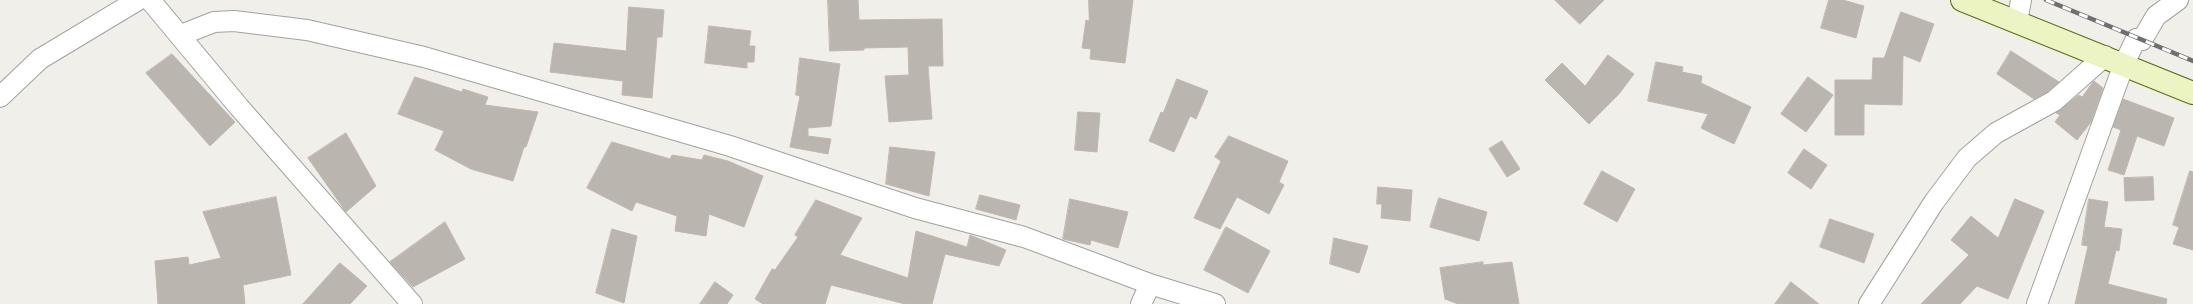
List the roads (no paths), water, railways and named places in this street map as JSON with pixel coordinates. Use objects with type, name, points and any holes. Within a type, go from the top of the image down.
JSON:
[{"type":"street","points":[[0,97],[40,59],[138,0]]},
{"type":"street","points":[[150,0],[181,35],[239,107],[412,304]]},
{"type":"street","points":[[1962,0],[2115,60],[2193,93]]},
{"type":"street","points":[[2017,22],[2021,0]]},
{"type":"street","points":[[1869,304],[1934,202],[1967,158],[1996,133],[2054,101],[2115,60],[2136,39],[2142,40],[2156,16],[2178,0]]},
{"type":"street","points":[[181,35],[214,22],[234,21],[307,30],[424,56],[730,146],[915,208],[1024,237],[1150,284],[1215,304]]},
{"type":"street","points":[[2037,304],[2115,60]]},
{"type":"street","points":[[1140,304],[1150,284]]},
{"type":"railway","points":[[2046,0],[2193,61]]}]
